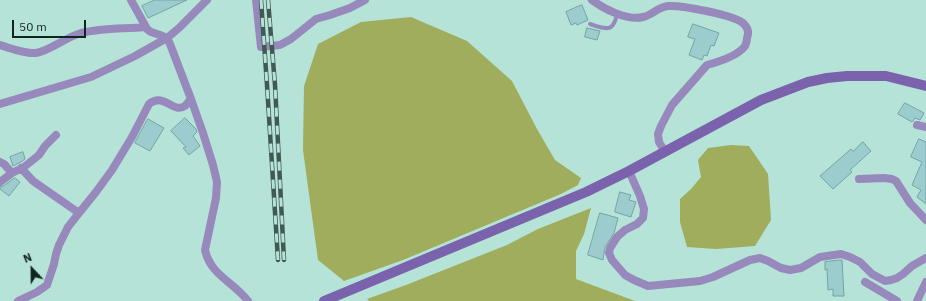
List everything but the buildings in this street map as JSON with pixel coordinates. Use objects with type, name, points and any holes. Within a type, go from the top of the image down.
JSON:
[{"type":"street","points":[[131,0],[146,27],[151,32],[167,38],[191,99],[213,165],[217,182],[216,198],[206,250],[207,258],[212,267],[248,301]]},
{"type":"street","points":[[0,104],[91,76],[129,59],[167,38],[207,0]]},
{"type":"street","points":[[256,0],[260,46],[280,45],[291,39],[316,19],[350,8],[365,0]]},
{"type":"street","points":[[592,0],[626,17],[643,17],[666,6],[674,6],[706,11],[730,18],[743,23],[748,29],[745,46],[731,56],[707,65],[672,104],[660,126],[658,134],[659,142],[665,152]]},
{"type":"street","points":[[0,45],[17,51],[35,53],[44,51],[64,40],[80,34],[98,30],[146,27]]},
{"type":"street","points":[[324,301],[586,192],[629,171],[761,100],[808,82],[847,76],[886,76],[926,86]]},
{"type":"street","points":[[18,301],[37,292],[47,285],[59,245],[68,227],[112,170],[132,137],[149,104],[153,101],[160,100],[174,106],[183,107],[191,99]]},
{"type":"street","points":[[917,125],[926,127]]},
{"type":"street","points":[[0,182],[39,155],[45,146],[56,135]]},
{"type":"street","points":[[0,162],[4,164],[12,173]]},
{"type":"street","points":[[21,168],[33,181],[79,213]]},
{"type":"street","points":[[629,171],[642,202],[644,209],[643,218],[637,224],[617,237],[610,248],[609,254],[612,260],[625,275],[648,286],[700,281],[713,277],[750,260],[760,258],[781,268],[790,270],[801,268],[820,257],[841,254],[860,262],[872,274],[885,281],[897,278],[912,266],[926,258]]},
{"type":"street","points":[[859,178],[884,178],[896,181],[910,202],[926,220]]},
{"type":"street","points":[[865,282],[897,301]]},
{"type":"street","points":[[917,301],[926,282]]},
{"type":"lane","points":[[590,24],[610,28],[618,14]]},
{"type":"green space","points":[[411,17],[467,41],[512,81],[555,160],[581,178],[578,185],[561,194],[403,260],[344,281],[318,260],[303,150],[304,86],[318,44],[361,22]]},
{"type":"green space","points":[[731,145],[749,146],[768,174],[771,220],[755,246],[716,249],[687,247],[680,222],[680,199],[701,177],[698,160],[708,148]]},
{"type":"green space","points":[[591,208],[584,234],[576,251],[576,279],[635,301],[369,301],[367,299],[507,245],[538,229]]},
{"type":"railway","points":[[261,0],[278,260]]},
{"type":"railway","points":[[268,0],[275,85],[284,260]]}]
